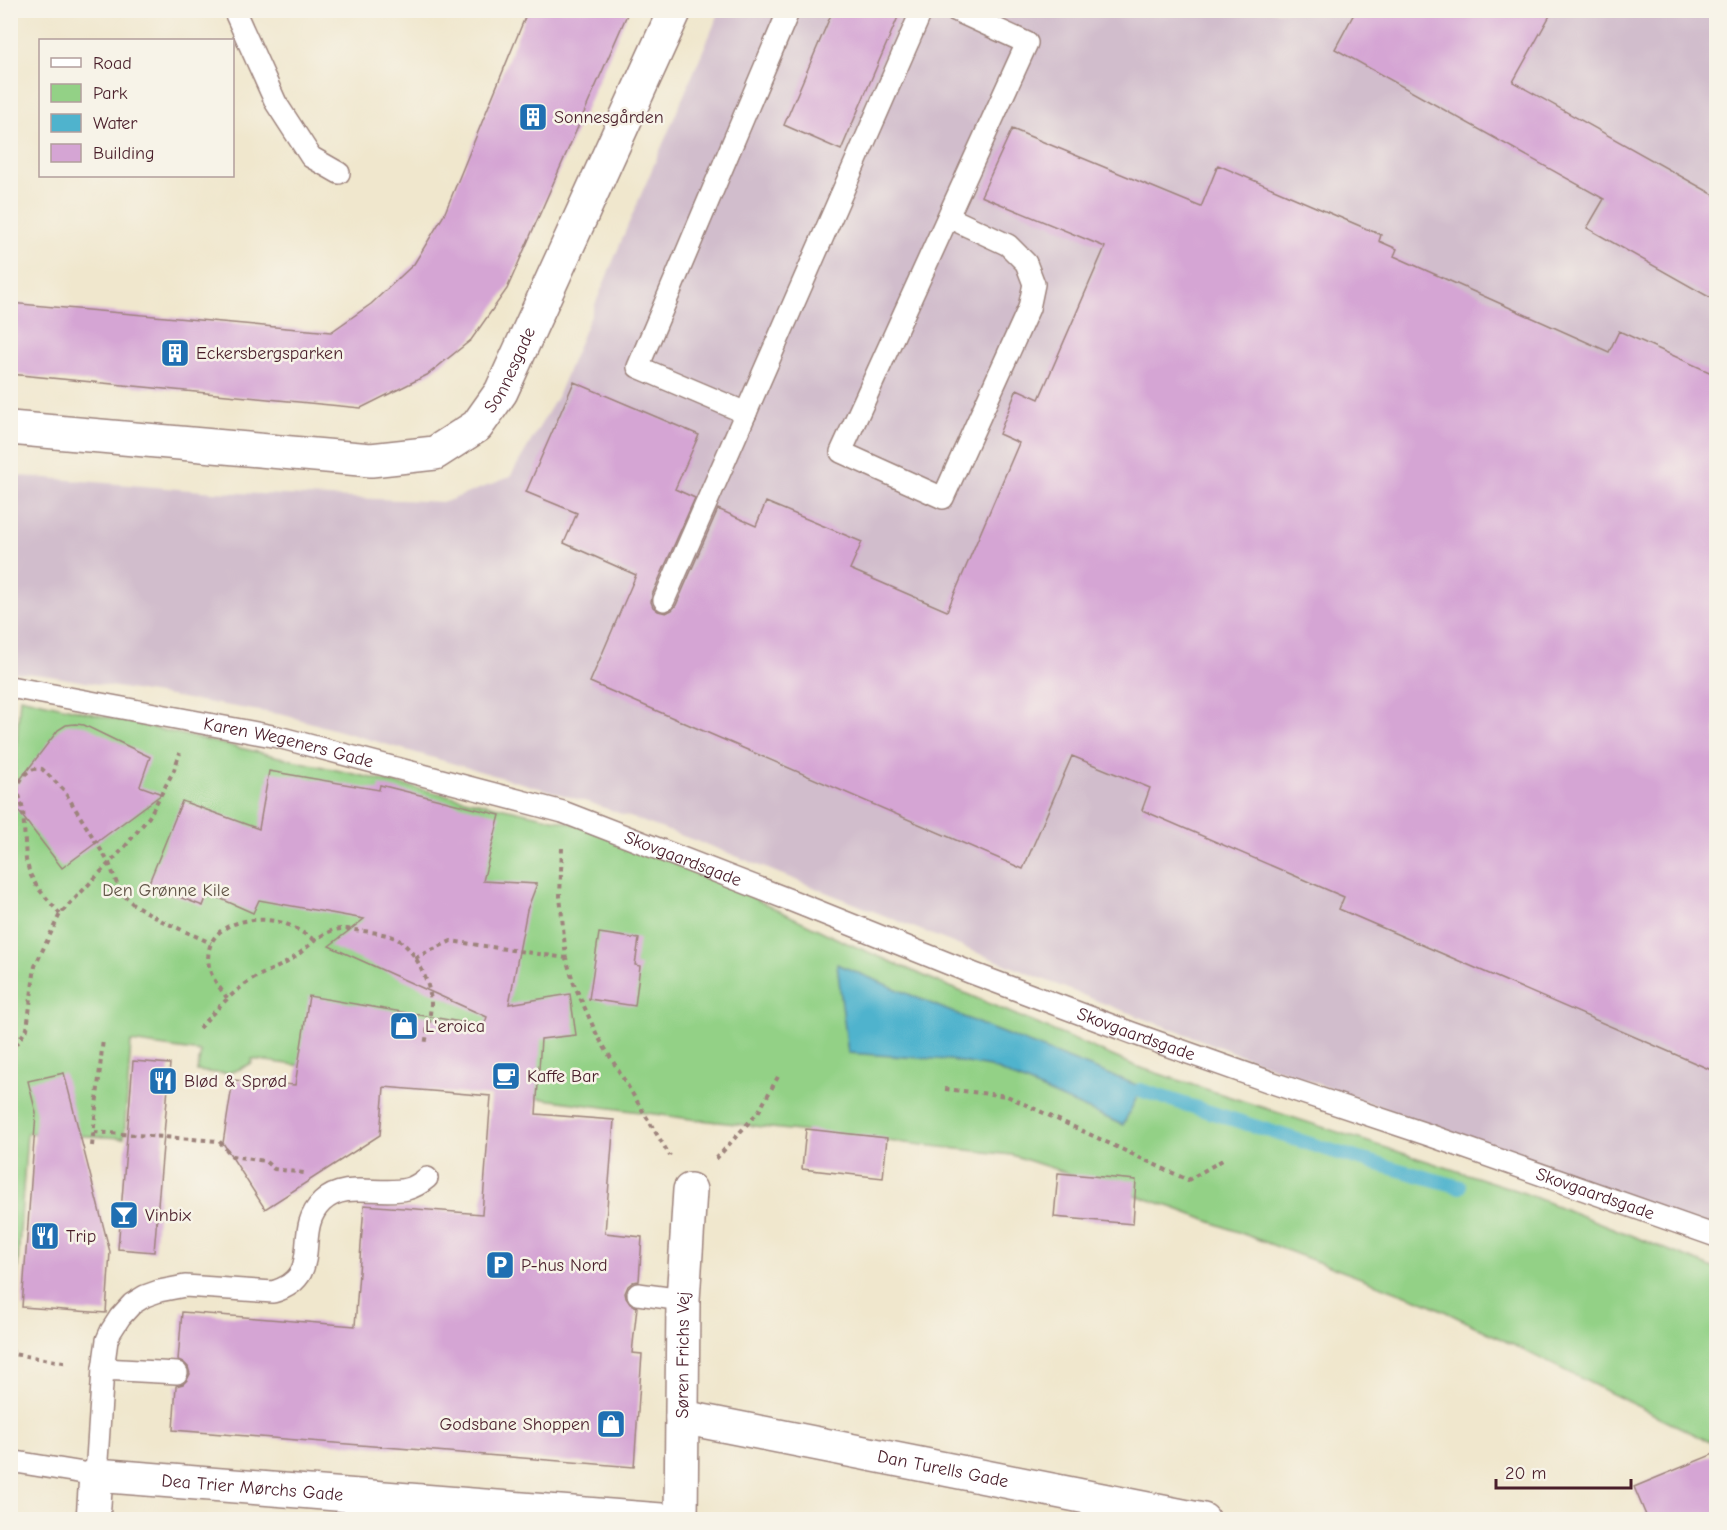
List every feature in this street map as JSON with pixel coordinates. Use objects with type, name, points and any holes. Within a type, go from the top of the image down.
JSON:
[{"type":"street","name":"Sonnesgade","points":[[10,428],[371,460],[435,453],[477,426],[501,392],[675,10]]},
{"type":"street","name":"Søren Frichs Vej","points":[[681,1520],[683,1300],[690,1190]]},
{"type":"street","name":"Dan Turells Gade","points":[[682,1417],[1203,1520]]},
{"type":"street","points":[[93,1520],[96,1475]]},
{"type":"street","name":"Dea Trier Mørchs Gade","points":[[96,1475],[661,1520]]},
{"type":"lane","points":[[234,10],[276,104],[311,157],[339,173]]},
{"type":"lane","points":[[746,413],[638,367],[789,10]]},
{"type":"lane","points":[[664,600],[922,10]]},
{"type":"lane","points":[[948,217],[1008,245],[1026,264],[1034,284],[1029,308],[943,498],[841,452],[1027,43],[955,10]]},
{"type":"lane","name":"Karen Wegeners Gade","points":[[10,687],[278,737],[562,812]]},
{"type":"lane","name":"Skovgaardsgade","points":[[562,812],[972,973],[1132,1033],[1716,1236]]},
{"type":"lane","points":[[10,1461],[96,1475],[102,1369],[107,1340],[120,1317],[132,1304],[159,1291],[185,1286],[273,1292],[292,1284],[303,1269],[312,1216],[322,1202],[340,1192],[400,1190],[415,1186],[427,1178]]},
{"type":"lane","points":[[638,1294],[683,1300]]},
{"type":"lane","points":[[102,1369],[177,1373]]},
{"type":"path","points":[[10,1052],[27,1029],[35,966],[60,914],[149,817],[174,770],[193,721]]},
{"type":"path","points":[[17,788],[24,775],[30,770],[39,768],[46,772],[63,789],[109,863],[117,884],[125,896],[133,904],[162,921],[211,942]]},
{"type":"path","points":[[10,783],[17,788],[23,809],[26,860],[30,874],[37,887],[60,914]]},
{"type":"path","points":[[562,812],[560,896],[566,958],[574,984],[597,1035],[690,1190],[759,1111],[779,1075]]},
{"type":"path","points":[[227,998],[209,966],[211,942],[225,928],[255,920],[286,924],[315,940]]},
{"type":"path","points":[[199,1028],[227,998],[260,975],[288,962],[327,932],[340,928],[384,935],[403,942],[416,958],[430,994],[431,1004],[425,1046]]},
{"type":"path","points":[[416,958],[451,941],[566,958]]},
{"type":"path","points":[[92,1146],[103,1039]]},
{"type":"path","points":[[945,1089],[1007,1096],[1188,1180],[1226,1158]]},
{"type":"path","points":[[1089,1134],[1092,1127]]},
{"type":"path","points":[[94,1132],[219,1141],[232,1156],[264,1161],[274,1169],[321,1175],[340,1192]]},
{"type":"path","points":[[10,1339],[13,1354],[102,1369]]},
{"type":"shaded area","points":[[720,11],[1716,11],[1716,1233],[1100,1002],[713,847],[591,803],[284,715],[44,675],[11,672],[10,475],[214,492],[445,502],[510,477],[557,397]]},
{"type":"green space","name":"Den Grønne Kile","points":[[20,697],[623,835],[840,940],[1138,1067],[1519,1191],[1716,1269],[1716,1445],[1430,1304],[1174,1208],[1012,1155],[691,1119],[252,1059],[252,1063],[231,1072],[197,1071],[201,1052],[131,1042],[124,1138],[27,1133],[16,1290],[11,1289],[10,791],[13,793]]},
{"type":"water","points":[[837,964],[992,1029],[1142,1087],[1123,1125],[990,1067],[949,1060],[848,1053]]},
{"type":"building","name":"Sonnesgården","points":[[528,10],[629,10],[507,289],[471,340],[427,375],[361,408],[10,374],[10,303],[331,332],[371,304],[414,264],[444,215]]},
{"type":"building","points":[[833,10],[901,10],[841,150],[784,125]]},
{"type":"building","points":[[1356,10],[1553,10],[1513,82],[1716,196],[1716,301],[1587,228],[1604,199],[1335,49]]},
{"type":"building","points":[[1012,129],[1201,207],[1218,165],[1381,235],[1379,241],[1397,249],[1394,256],[1609,352],[1619,331],[1716,375],[1716,1072],[1339,909],[1344,897],[1142,810],[1150,788],[1072,756],[1023,869],[590,682],[636,575],[564,543],[577,513],[526,492],[574,382],[699,435],[675,489],[695,498],[652,595],[651,602],[658,611],[666,613],[676,605],[718,509],[756,526],[766,502],[862,542],[850,569],[947,611],[1019,443],[999,434],[1017,389],[1039,399],[1105,247],[981,196]]},
{"type":"building","points":[[66,725],[84,725],[150,757],[140,786],[162,794],[62,868],[10,800],[10,793],[58,730]]},
{"type":"building","points":[[269,771],[379,790],[380,785],[500,815],[483,881],[537,884],[527,910],[509,1004],[570,994],[576,1035],[541,1039],[536,1114],[614,1120],[605,1233],[642,1237],[639,1281],[628,1286],[625,1293],[630,1304],[637,1307],[632,1353],[642,1354],[634,1467],[173,1430],[176,1386],[183,1384],[190,1374],[188,1367],[178,1360],[182,1312],[355,1326],[364,1205],[482,1214],[491,1096],[384,1087],[380,1135],[265,1209],[223,1143],[233,1080],[295,1085],[309,996],[484,1026],[487,1017],[329,946],[364,919],[259,900],[253,913],[208,893],[203,906],[148,885],[182,801],[259,829]]},
{"type":"building","points":[[599,933],[639,939],[635,965],[640,966],[635,1006],[589,999]]},
{"type":"building","points":[[133,1061],[170,1064],[154,1252],[118,1249]]},
{"type":"building","points":[[64,1073],[110,1252],[106,1313],[22,1307],[36,1113],[28,1081]]},
{"type":"building","points":[[806,1129],[887,1138],[883,1178],[802,1169]]},
{"type":"building","points":[[1058,1173],[1136,1180],[1133,1224],[1054,1217]]},
{"type":"building","points":[[1716,1453],[1716,1520],[1648,1520],[1634,1487]]},
{"type":"waterway","points":[[1140,1090],[1342,1154],[1460,1187]]},
{"type":"place","name":"Sonnesgården","points":[[533,117]]},
{"type":"place","name":"Eckersbergsparken","points":[[175,353]]},
{"type":"place","name":"L'eroica","points":[[404,1026]]},
{"type":"place","name":"Kaffe Bar","points":[[506,1076]]},
{"type":"place","name":"Blød & Sprød","points":[[163,1081]]},
{"type":"place","name":"Vinbix","points":[[124,1215]]},
{"type":"place","name":"Trip","points":[[45,1236]]},
{"type":"place","name":"P-hus Nord","points":[[500,1265]]},
{"type":"place","name":"Godsbane Shoppen","points":[[611,1424]]}]
